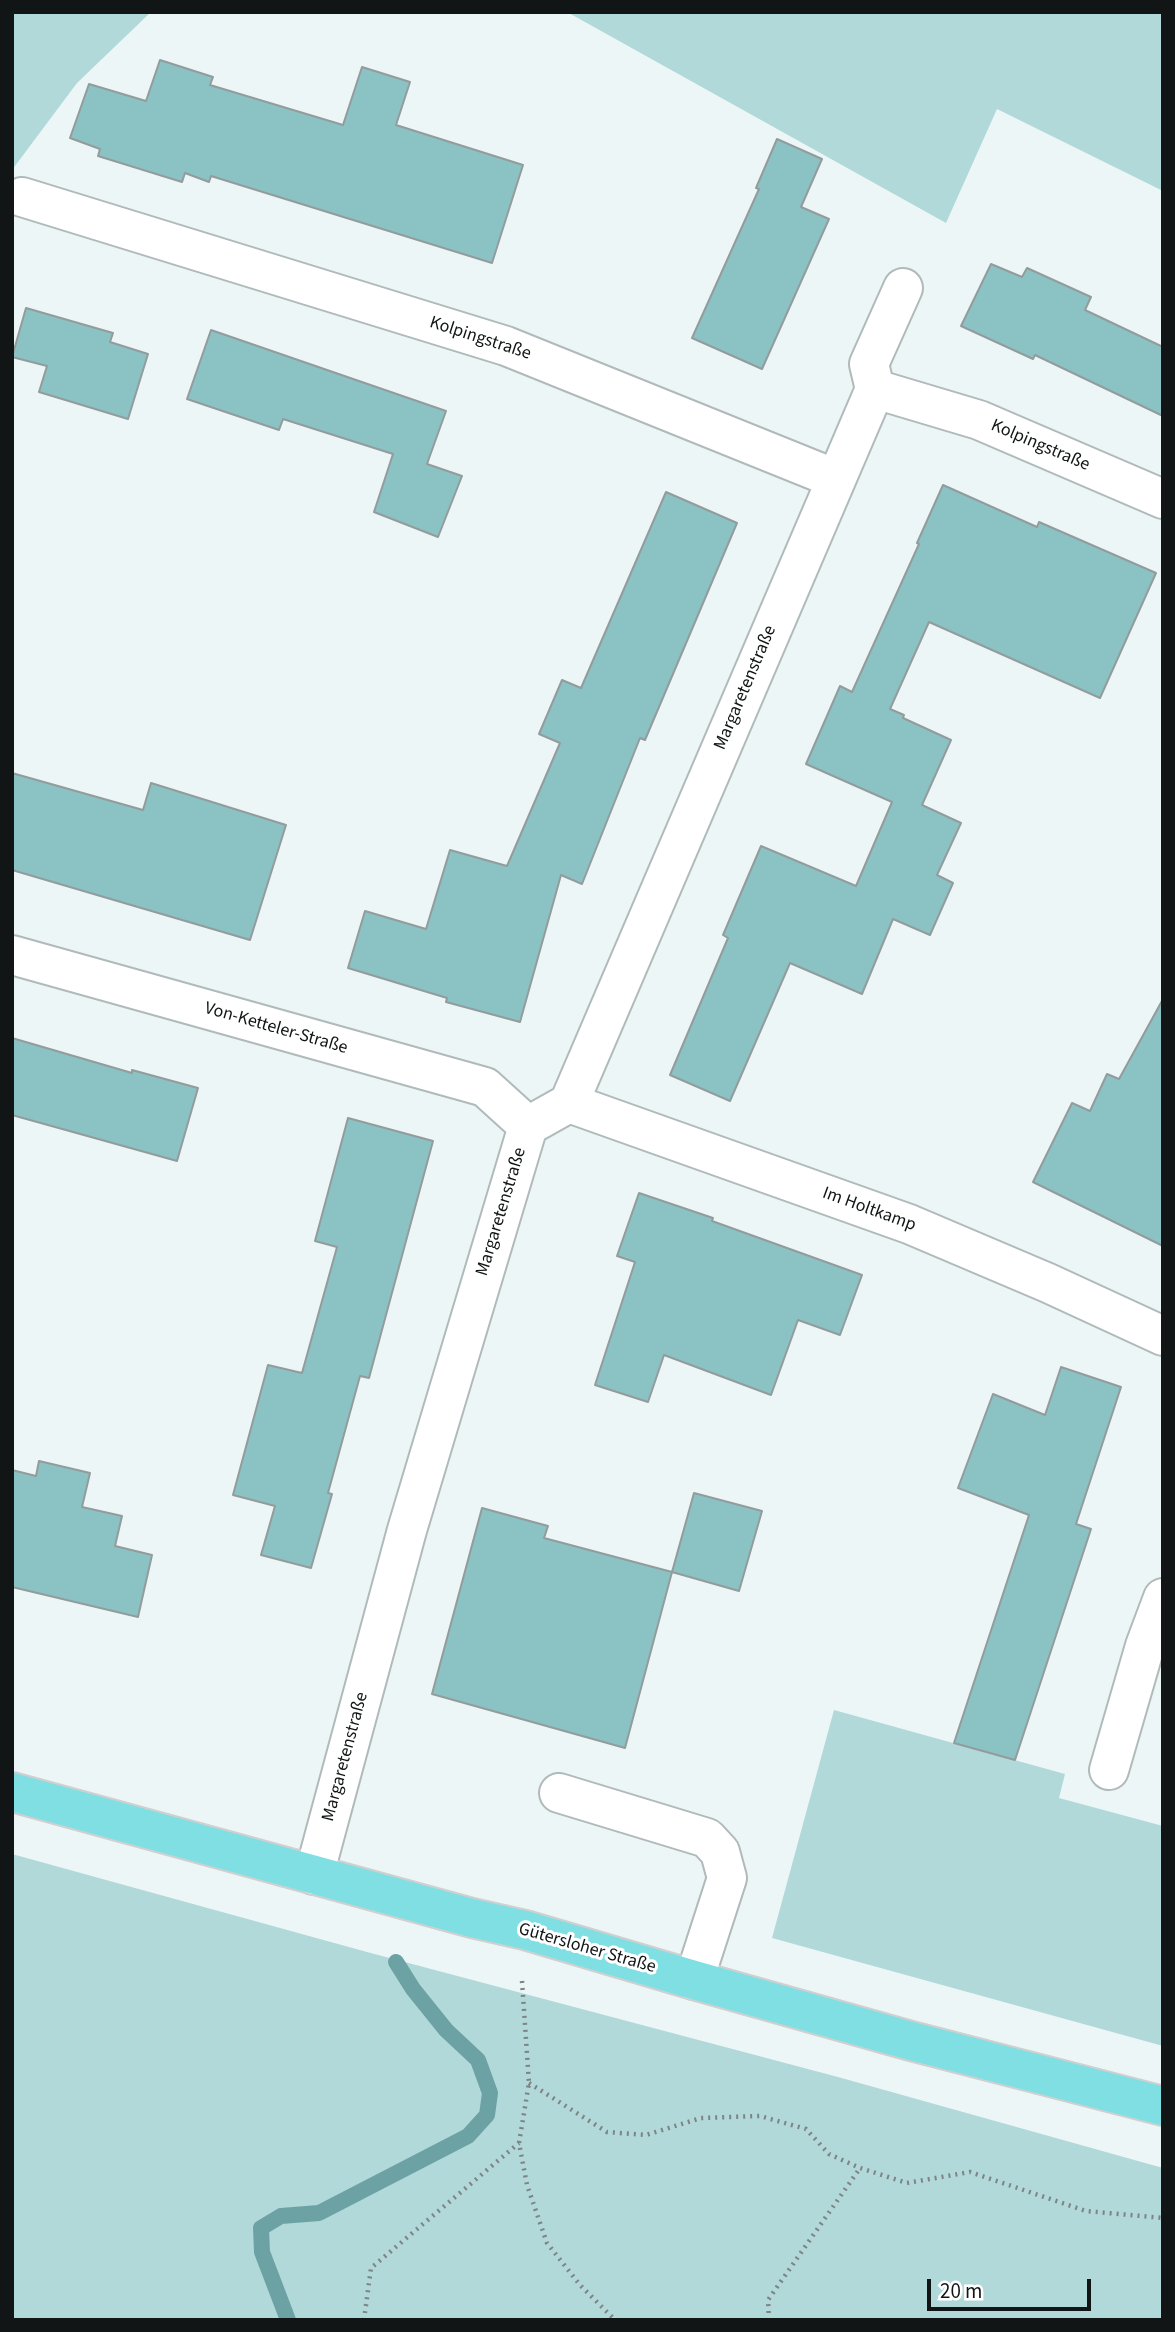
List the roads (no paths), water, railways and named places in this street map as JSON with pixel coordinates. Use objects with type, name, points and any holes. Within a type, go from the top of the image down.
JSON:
[{"type":"main road","name":"Gütersloher Straße","points":[[12,1792],[471,1919],[524,1930],[911,2041],[1163,2106]]},
{"type":"street","name":"Kolpingstraße","points":[[22,197],[506,345],[836,479]]},
{"type":"street","points":[[836,479],[874,389],[869,364],[903,288]]},
{"type":"street","name":"Kolpingstraße","points":[[874,389],[979,420],[1163,499]]},
{"type":"street","name":"Margaretenstraße","points":[[314,1875],[407,1531],[528,1126],[569,1103],[836,479]]},
{"type":"street","name":"Von-Ketteler-Straße","points":[[12,955],[485,1087],[528,1126]]},
{"type":"street","name":"Im Holtkamp","points":[[569,1103],[909,1224],[1163,1336]]},
{"type":"street","points":[[1110,1770],[1145,1646],[1163,1598]]},
{"type":"street","points":[[559,1793],[707,1838],[720,1852],[727,1878],[694,1980]]},
{"type":"waterway","points":[[288,2320],[262,2252],[261,2228],[281,2216],[319,2213],[468,2136],[487,2115],[490,2093],[478,2060],[446,2030],[413,1989],[396,1962]]}]
